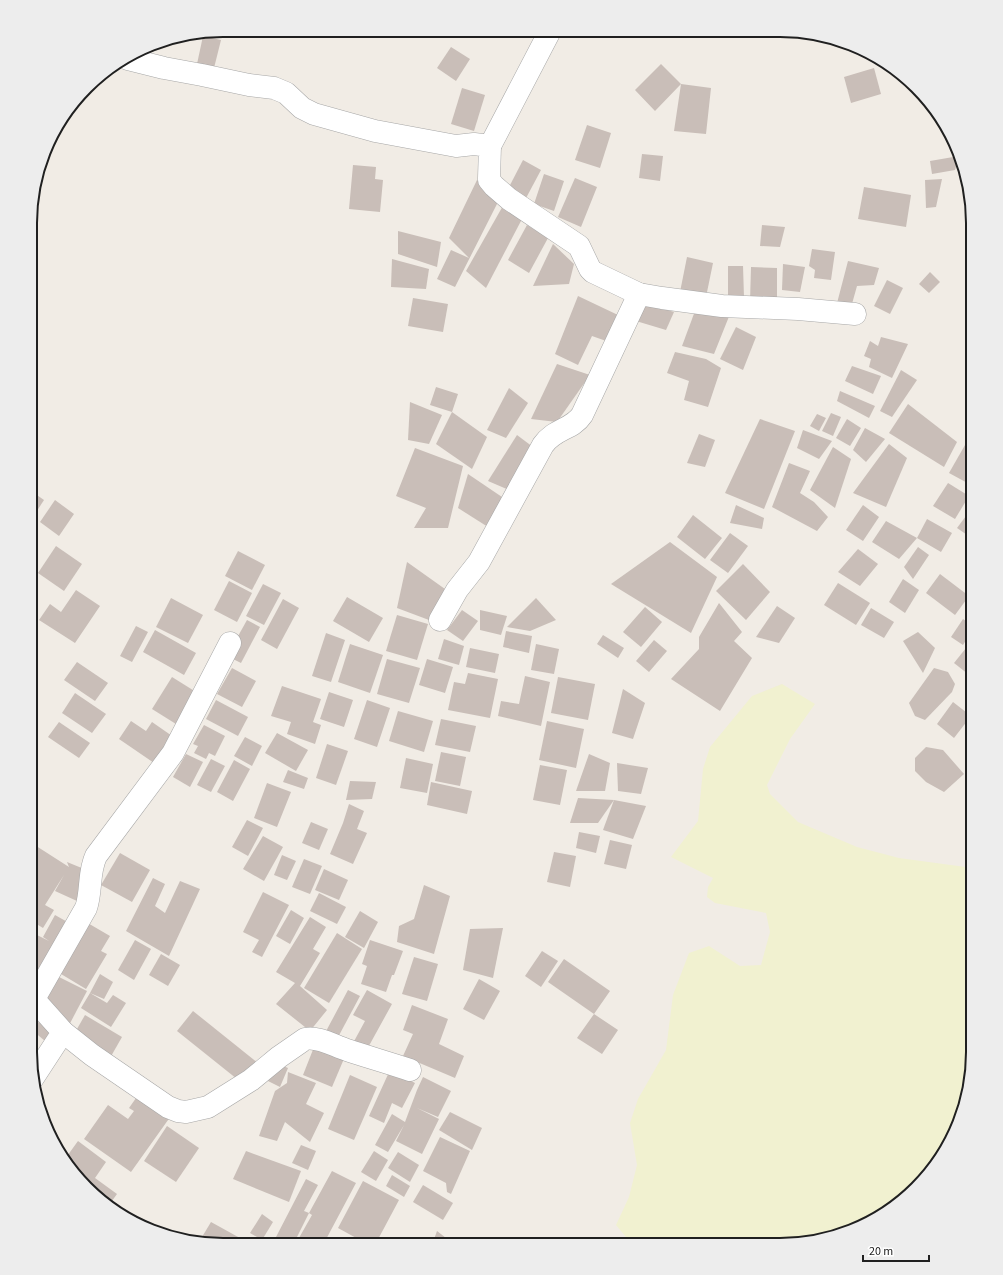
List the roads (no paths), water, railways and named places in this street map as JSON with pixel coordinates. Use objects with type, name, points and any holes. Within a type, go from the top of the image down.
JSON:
[{"type":"street","points":[[547,37],[490,146],[488,172],[489,180],[494,186],[509,199],[579,246],[590,269],[593,272],[639,294],[722,306],[798,309],[855,314]]},
{"type":"street","points":[[133,60],[249,86],[274,88],[286,93],[302,108],[314,114],[375,131],[456,146],[474,144],[490,146]]},
{"type":"street","points":[[440,620],[457,590],[479,562],[543,445],[550,436],[574,424],[582,415],[639,294]]},
{"type":"street","points":[[37,989],[86,908],[91,872],[96,856],[173,753],[230,643]]},
{"type":"street","points":[[37,1003],[63,1032],[92,1055],[168,1107],[178,1111],[186,1112],[208,1107],[251,1080],[279,1057],[305,1039],[309,1038],[320,1040],[345,1050],[410,1070]]},
{"type":"street","points":[[38,1070],[63,1032]]}]
